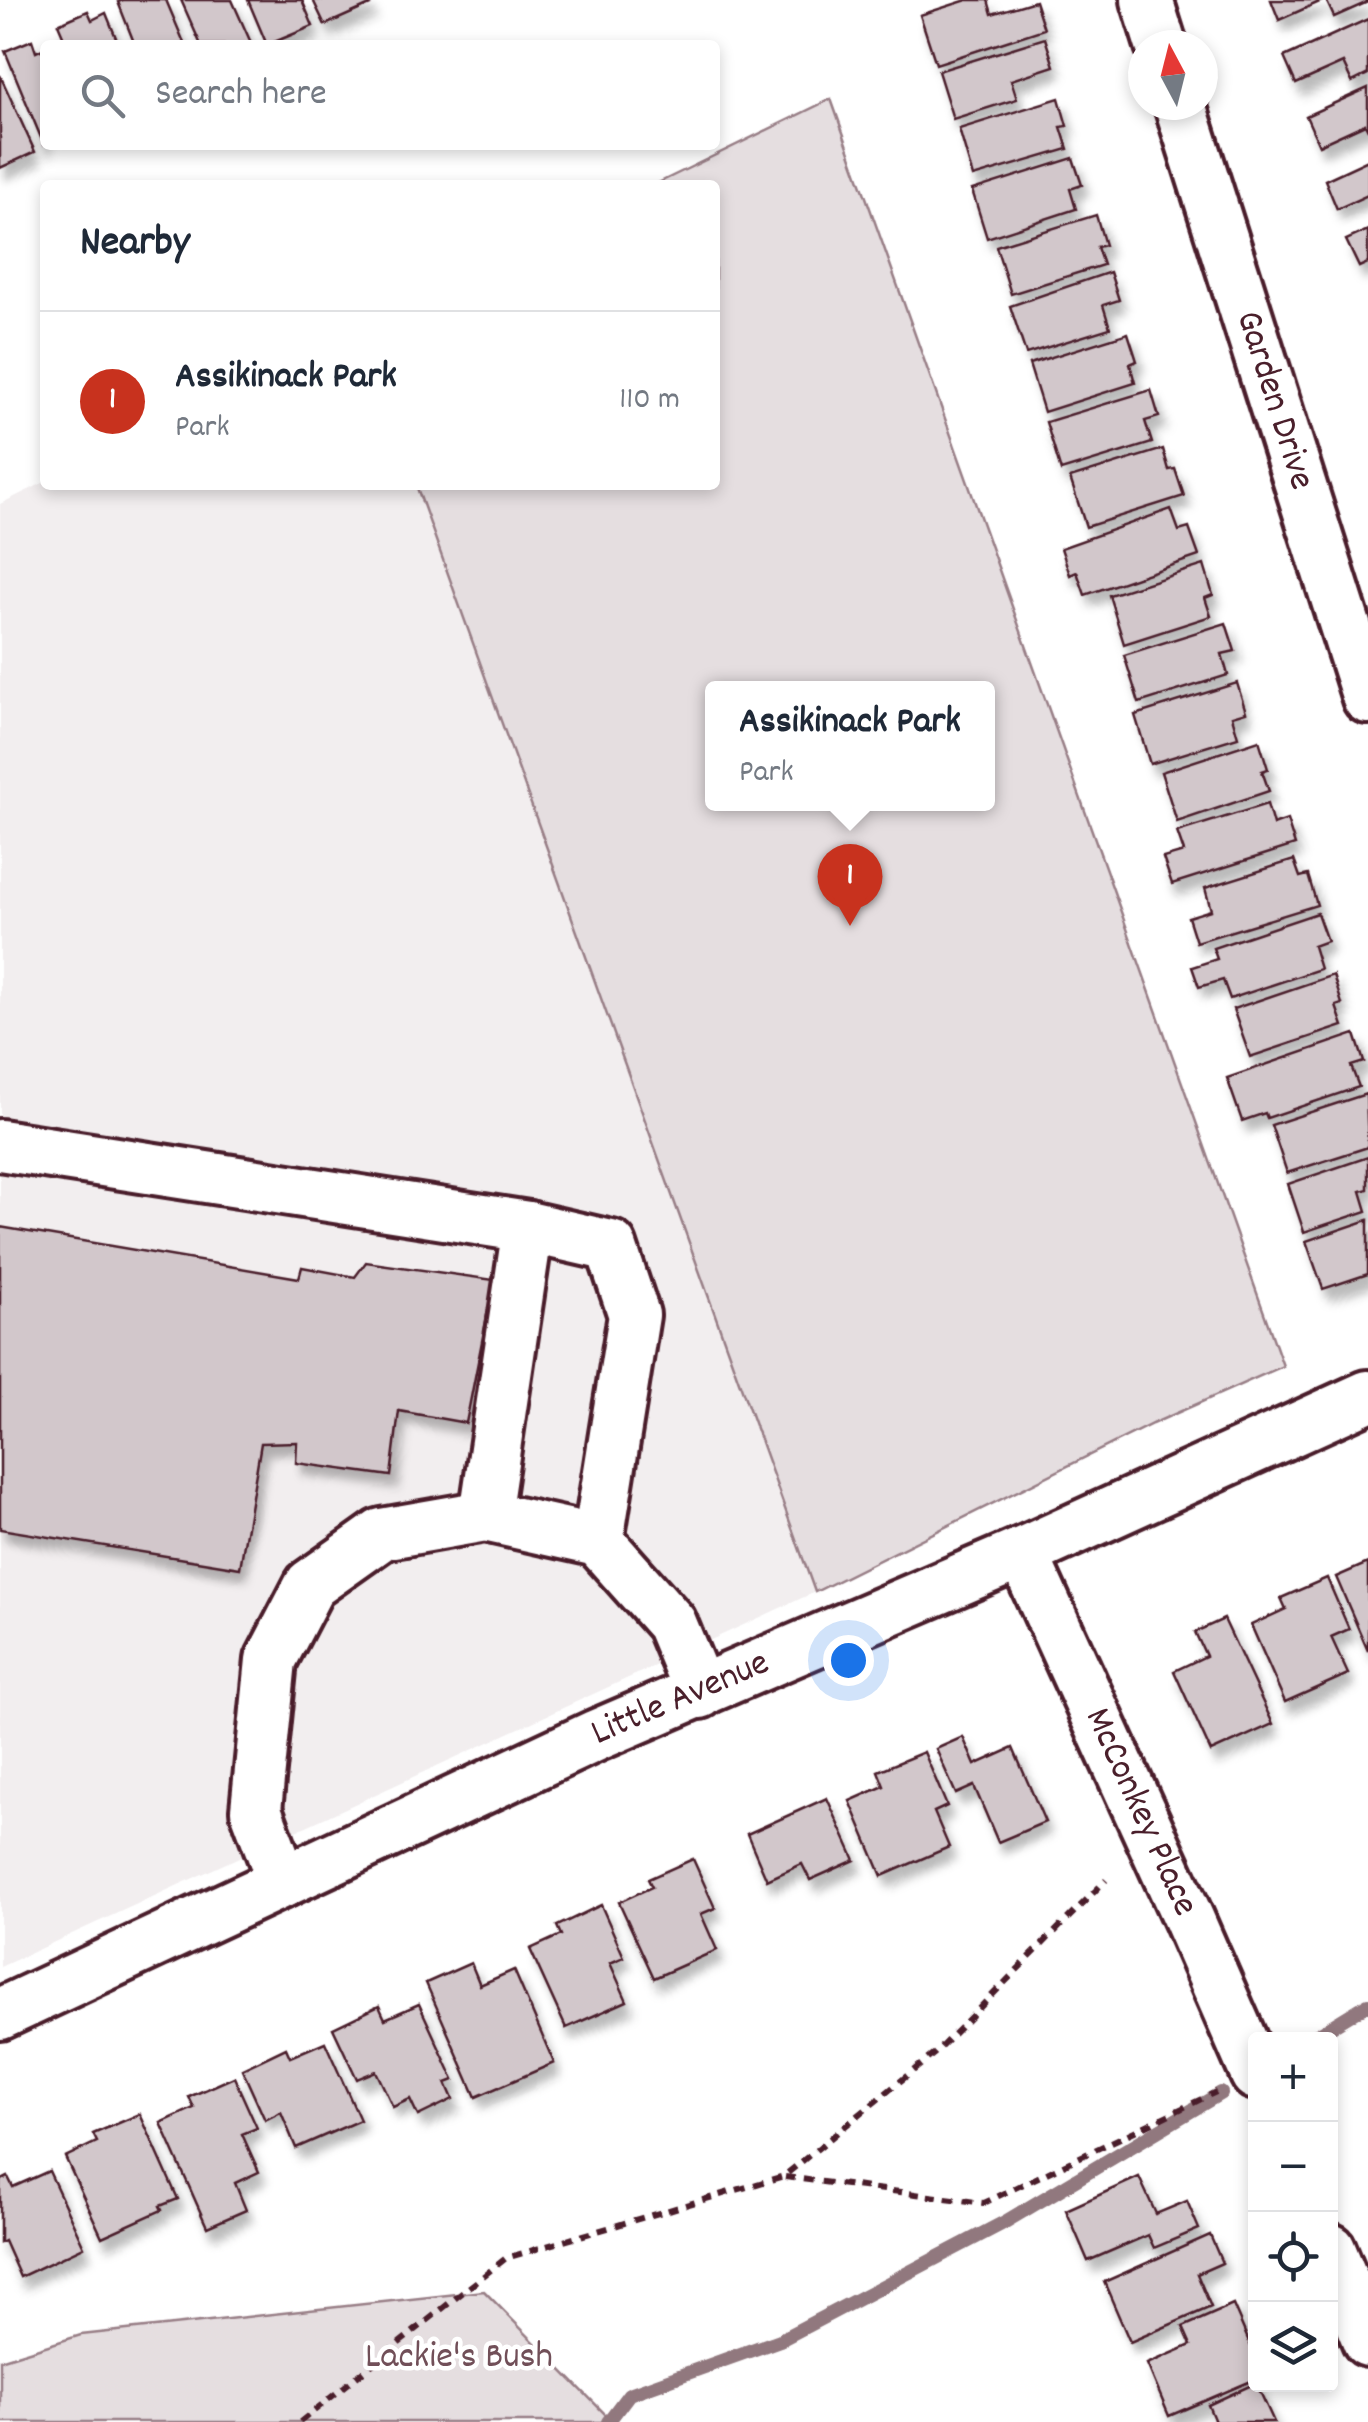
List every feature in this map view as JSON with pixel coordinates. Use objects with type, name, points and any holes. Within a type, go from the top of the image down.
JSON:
[{"type":"street","points":[[1147,0],[1156,30]]},
{"type":"street","name":"Garden Drive","points":[[1185,120],[1368,698]]},
{"type":"street","points":[[0,1144],[528,1227],[611,1246],[634,1315],[598,1541]]},
{"type":"street","points":[[485,1516],[528,1227]]},
{"type":"street","name":"Little Avenue","points":[[0,2014],[596,1735],[1022,1553],[1368,1396]]},
{"type":"street","points":[[283,1882],[256,1810],[271,1660],[310,1586],[382,1534],[485,1516],[598,1541],[671,1623],[700,1693]]},
{"type":"street","name":"McConkey Place","points":[[1022,1553],[1188,1918],[1244,2079]]},
{"type":"street","points":[[1338,2268],[1368,2341]]},
{"type":"path","points":[[300,2422],[506,2258],[784,2176],[935,2053],[1106,1880]]},
{"type":"path","points":[[784,2176],[984,2202],[1244,2079]]},
{"type":"shaded area","points":[[40,484],[40,490],[418,490],[815,1592],[0,1967],[0,504]]},
{"type":"green space","points":[[831,99],[1283,1366],[1152,1424],[815,1592],[418,490],[720,490],[720,180],[664,180]]},
{"type":"green space","name":"Lackie's Bush","points":[[484,2291],[613,2422],[0,2422],[0,2360],[81,2335]]},
{"type":"building","points":[[166,0],[183,40],[133,40],[118,2]]},
{"type":"building","points":[[181,0],[232,0],[250,40],[199,40]]},
{"type":"building","points":[[248,0],[302,0],[313,26],[279,40],[265,40]]},
{"type":"building","points":[[313,0],[368,0],[370,5],[325,25]]},
{"type":"building","points":[[967,0],[988,0],[992,14],[1035,1],[1044,29],[936,64],[920,15]]},
{"type":"building","points":[[1271,0],[1324,0],[1279,20]]},
{"type":"building","points":[[1326,0],[1368,0],[1368,2],[1334,17]]},
{"type":"building","points":[[88,11],[92,20],[106,13],[117,40],[65,40],[58,24]]},
{"type":"building","points":[[1368,19],[1368,74],[1352,82],[1343,63],[1296,84],[1284,57]]},
{"type":"building","points":[[1045,38],[1054,66],[1011,80],[1017,99],[953,119],[938,71]]},
{"type":"building","points":[[32,40],[36,52],[40,50],[40,135],[5,51]]},
{"type":"building","points":[[0,75],[35,152],[0,168]]},
{"type":"building","points":[[1368,88],[1368,130],[1365,124],[1319,145],[1306,116]]},
{"type":"building","points":[[1059,98],[1067,126],[1061,127],[1068,149],[973,177],[959,129]]},
{"type":"building","points":[[1073,158],[1082,185],[1070,189],[1076,209],[987,238],[972,190]]},
{"type":"building","points":[[1368,160],[1368,195],[1337,209],[1325,180]]},
{"type":"building","points":[[1096,215],[1105,245],[1097,247],[1103,265],[1011,294],[996,246]]},
{"type":"building","points":[[1368,230],[1368,263],[1359,267],[1346,240]]},
{"type":"building","points":[[1110,272],[1119,300],[1103,305],[1110,328],[1026,354],[1010,306]]},
{"type":"building","points":[[1128,333],[1137,361],[1130,364],[1135,383],[1044,412],[1029,364]]},
{"type":"building","points":[[1151,390],[1159,417],[1145,421],[1152,443],[1061,471],[1046,422]]},
{"type":"building","points":[[1163,449],[1169,470],[1175,469],[1184,496],[1086,527],[1070,478]]},
{"type":"building","points":[[1171,509],[1179,531],[1189,528],[1199,556],[1085,595],[1077,572],[1070,575],[1061,548]]},
{"type":"building","points":[[1204,565],[1213,595],[1205,598],[1211,616],[1124,644],[1109,595]]},
{"type":"building","points":[[1226,623],[1235,651],[1222,654],[1228,675],[1139,703],[1124,655]]},
{"type":"building","points":[[1237,683],[1246,712],[1232,716],[1238,737],[1150,764],[1135,715]]},
{"type":"building","points":[[1259,740],[1268,769],[1262,771],[1269,791],[1177,822],[1161,772]]},
{"type":"building","points":[[1267,804],[1273,825],[1287,820],[1295,845],[1172,884],[1163,858],[1184,852],[1177,832]]},
{"type":"building","points":[[1294,860],[1300,877],[1308,875],[1317,905],[1196,942],[1188,917],[1211,910],[1205,888]]},
{"type":"building","points":[[1317,913],[1327,941],[1313,946],[1320,969],[1230,999],[1223,980],[1199,987],[1192,967],[1217,959],[1213,948]]},
{"type":"building","points":[[1333,975],[1342,1004],[1336,1006],[1343,1026],[1250,1057],[1233,1009]]},
{"type":"building","points":[[1355,1034],[1364,1062],[1351,1066],[1359,1087],[1267,1118],[1265,1113],[1242,1121],[1227,1078]]},
{"type":"building","points":[[1366,1094],[1368,1147],[1287,1173],[1271,1125]]},
{"type":"building","points":[[1368,1157],[1368,1189],[1361,1191],[1367,1211],[1304,1232],[1288,1184]]},
{"type":"building","points":[[1368,1220],[1368,1274],[1323,1289],[1306,1241]]},
{"type":"building","points":[[0,1227],[299,1278],[302,1267],[355,1277],[366,1262],[494,1280],[466,1423],[399,1411],[391,1476],[296,1463],[297,1442],[261,1443],[240,1568],[0,1529]]},
{"type":"building","points":[[1368,1563],[1368,1651],[1336,1577]]},
{"type":"building","points":[[1327,1578],[1349,1629],[1331,1637],[1348,1674],[1285,1702],[1251,1625],[1286,1609],[1281,1598]]},
{"type":"building","points":[[1224,1619],[1273,1724],[1211,1752],[1174,1671],[1206,1656],[1195,1632]]},
{"type":"building","points":[[963,1737],[975,1765],[1013,1748],[1045,1822],[998,1842],[974,1786],[956,1794],[936,1749]]},
{"type":"building","points":[[924,1752],[947,1806],[934,1812],[949,1847],[882,1876],[850,1801],[884,1786],[878,1771]]},
{"type":"building","points":[[827,1798],[855,1860],[810,1880],[802,1864],[767,1880],[747,1834]]},
{"type":"building","points":[[693,1859],[715,1908],[701,1914],[717,1950],[654,1978],[619,1902],[652,1887],[648,1879]]},
{"type":"building","points":[[601,1905],[624,1957],[610,1963],[627,2001],[566,2028],[530,1949],[561,1935],[557,1926]]},
{"type":"building","points":[[471,1963],[480,1985],[514,1970],[554,2063],[476,2097],[426,1983]]},
{"type":"building","points":[[419,2004],[454,2080],[446,2083],[453,2099],[418,2116],[410,2099],[393,2107],[376,2071],[357,2079],[333,2028],[379,2006],[385,2019]]},
{"type":"building","points":[[325,2042],[360,2120],[296,2148],[281,2112],[265,2120],[242,2069],[286,2048],[290,2057]]},
{"type":"building","points":[[234,2077],[257,2128],[242,2134],[259,2172],[235,2183],[246,2210],[207,2227],[161,2123],[194,2108],[189,2097]]},
{"type":"building","points":[[140,2114],[178,2199],[102,2237],[65,2157],[97,2142],[93,2134]]},
{"type":"building","points":[[49,2171],[84,2247],[20,2277],[4,2241],[0,2243],[0,2181],[8,2177],[13,2187]]},
{"type":"building","points":[[1139,2177],[1156,2214],[1187,2201],[1199,2229],[1154,2248],[1148,2235],[1088,2261],[1066,2210]]},
{"type":"building","points":[[1210,2235],[1222,2263],[1197,2274],[1211,2307],[1130,2342],[1104,2282]]},
{"type":"building","points":[[1233,2305],[1248,2340],[1248,2382],[1169,2416],[1147,2364],[1191,2345],[1183,2327]]},
{"type":"building","points":[[1248,2387],[1248,2392],[1260,2392],[1274,2422],[1215,2422],[1208,2405]]},
{"type":"waterway","points":[[1322,2032],[1368,2004]]},
{"type":"waterway","points":[[608,2422],[629,2394],[780,2340],[1005,2222],[1221,2093]]},
{"type":"place","name":"Assikinack Park","points":[[850,926]]}]
